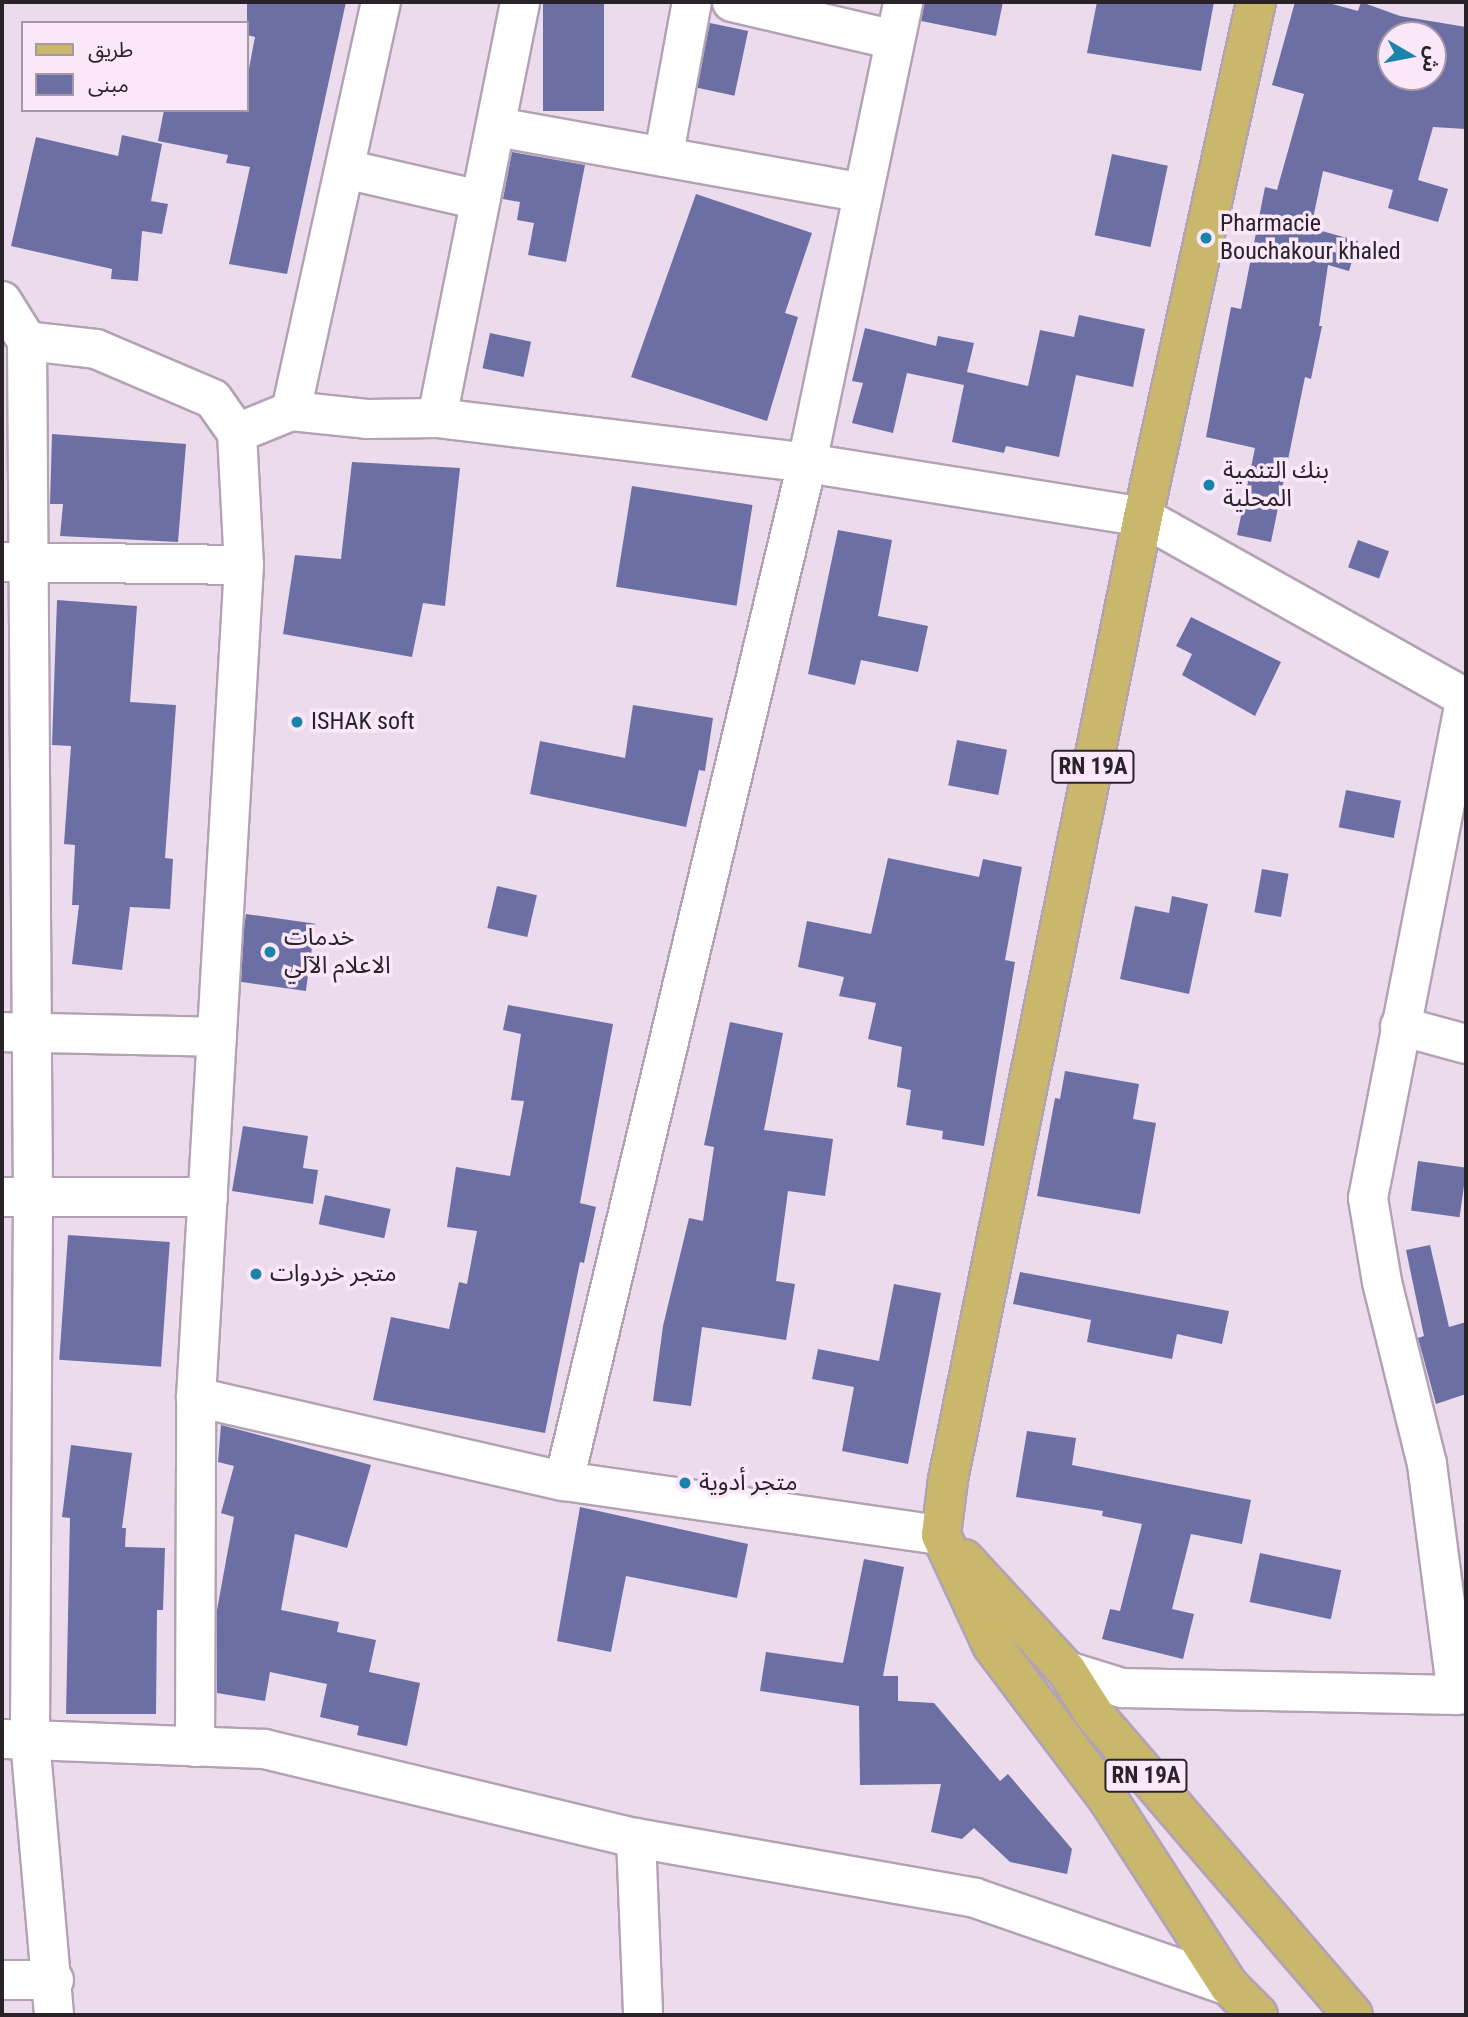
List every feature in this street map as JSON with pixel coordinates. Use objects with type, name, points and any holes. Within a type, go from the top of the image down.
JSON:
[{"type":"main road","name":"RN 19A","points":[[1256,2],[1143,517],[948,1480],[942,1535],[992,1645],[1108,1799],[1229,1986],[1258,2015]]},
{"type":"main road","name":"RN 19A","points":[[942,1535],[1067,1671],[1094,1714],[1136,1765],[1353,2015]]},
{"type":"street","points":[[291,411],[381,2]]},
{"type":"street","points":[[437,418],[520,2]]},
{"type":"street","points":[[664,154],[692,2]]},
{"type":"street","points":[[732,2],[895,40]]},
{"type":"street","points":[[564,1482],[807,463],[904,2]]},
{"type":"street","points":[[497,127],[664,154],[863,192]]},
{"type":"street","points":[[345,169],[479,200]]},
{"type":"street","points":[[2,301],[27,341],[14,562],[16,1739],[54,1998],[2,1980]]},
{"type":"street","points":[[27,341],[96,349],[213,399],[237,433],[244,565],[196,1396],[195,1747]]},
{"type":"street","points":[[237,433],[291,411],[367,419],[437,418],[807,463],[1143,517],[1466,697],[1368,1198],[1382,1282],[1427,1464],[1461,1695],[1122,1688],[1067,1671]]},
{"type":"street","points":[[14,562],[244,565]]},
{"type":"street","points":[[1400,1026],[1466,1044]]},
{"type":"street","points":[[15,1032],[217,1037]]},
{"type":"street","points":[[17,1197],[208,1198]]},
{"type":"street","points":[[196,1396],[564,1482],[942,1535]]},
{"type":"street","points":[[16,1739],[264,1749],[636,1838],[975,1898],[1229,1986]]},
{"type":"street","points":[[636,1838],[643,2015]]},
{"type":"building","points":[[247,2],[346,2],[287,274],[229,264],[250,167],[226,163],[228,155],[158,141],[164,112],[248,112],[248,74],[255,37],[248,35]]},
{"type":"building","points":[[543,2],[604,2],[604,111],[543,111]]},
{"type":"building","points":[[924,2],[1003,2],[996,36],[921,21]]},
{"type":"building","points":[[1097,2],[1214,2],[1201,71],[1087,53]]},
{"type":"building","points":[[1295,2],[1325,2],[1358,11],[1361,2],[1400,16],[1430,21],[1377,21],[1377,91],[1447,91],[1447,24],[1466,27],[1466,129],[1433,127],[1418,180],[1448,189],[1438,222],[1388,208],[1393,190],[1323,171],[1311,228],[1358,241],[1349,271],[1328,265],[1319,326],[1322,326],[1311,379],[1305,377],[1271,542],[1237,535],[1255,448],[1206,437],[1231,307],[1241,309],[1265,187],[1277,190],[1304,94],[1272,85]]},
{"type":"building","points":[[710,23],[748,31],[734,96],[696,88]]},
{"type":"building","points":[[122,135],[162,144],[151,201],[168,204],[162,234],[142,231],[138,281],[111,279],[112,269],[11,246],[36,137],[118,156]]},
{"type":"building","points":[[512,152],[585,165],[566,262],[528,255],[534,223],[517,220],[520,202],[503,199]]},
{"type":"building","points":[[1112,154],[1168,166],[1150,247],[1095,235]]},
{"type":"building","points":[[696,194],[812,233],[785,313],[798,317],[767,421],[631,377]]},
{"type":"building","points":[[1079,315],[1145,329],[1133,387],[1076,375],[1059,457],[1006,446],[1004,453],[952,442],[964,385],[907,373],[893,433],[852,423],[863,383],[852,381],[865,328],[936,346],[938,336],[974,343],[967,372],[1028,386],[1040,330],[1074,337]]},
{"type":"building","points":[[490,333],[531,342],[524,377],[483,368]]},
{"type":"building","points":[[52,434],[186,444],[178,542],[60,536],[63,504],[50,504]]},
{"type":"building","points":[[352,462],[460,468],[445,606],[423,603],[412,657],[283,634],[295,555],[341,559]]},
{"type":"building","points":[[632,486],[752,505],[737,606],[616,587]]},
{"type":"building","points":[[838,530],[892,540],[878,616],[928,626],[918,672],[861,660],[855,685],[808,674]]},
{"type":"building","points":[[1358,540],[1389,551],[1379,579],[1348,567]]},
{"type":"building","points":[[57,600],[137,606],[130,702],[176,705],[165,858],[173,859],[170,909],[130,907],[122,970],[72,964],[79,905],[72,905],[75,845],[64,844],[71,746],[52,745]]},
{"type":"building","points":[[1191,617],[1281,662],[1255,716],[1182,675],[1192,654],[1176,646]]},
{"type":"building","points":[[633,705],[713,718],[705,771],[699,770],[686,827],[530,794],[540,741],[625,758]]},
{"type":"building","points":[[957,740],[1007,750],[998,795],[948,785]]},
{"type":"building","points":[[1346,790],[1401,801],[1394,838],[1339,827]]},
{"type":"building","points":[[888,858],[979,877],[983,859],[1022,867],[1005,960],[1015,962],[984,1146],[942,1139],[943,1131],[906,1125],[911,1090],[897,1087],[902,1047],[868,1039],[876,1003],[839,996],[844,977],[798,967],[807,921],[871,934]]},
{"type":"building","points":[[1262,869],[1289,874],[1281,917],[1254,912]]},
{"type":"building","points":[[497,886],[537,895],[527,937],[487,928]]},
{"type":"building","points":[[1172,896],[1208,904],[1189,994],[1120,979],[1135,906],[1169,913]]},
{"type":"building","name":"خدمات الاعلام الآلي","points":[[246,914],[315,924],[306,991],[237,981]]},
{"type":"building","points":[[508,1005],[613,1024],[580,1203],[596,1207],[584,1263],[580,1262],[545,1433],[373,1400],[391,1317],[449,1329],[459,1282],[467,1284],[477,1231],[447,1227],[456,1167],[510,1176],[524,1101],[511,1100],[521,1034],[503,1030]]},
{"type":"building","points":[[730,1022],[783,1033],[764,1130],[833,1139],[825,1196],[788,1191],[776,1281],[795,1284],[786,1340],[702,1327],[691,1406],[653,1401],[663,1326],[689,1218],[703,1221],[714,1147],[704,1145]]},
{"type":"building","points":[[1065,1071],[1139,1084],[1133,1119],[1156,1123],[1140,1214],[1037,1196],[1055,1098],[1060,1099]]},
{"type":"building","points":[[243,1126],[308,1136],[303,1168],[318,1170],[313,1204],[232,1191]]},
{"type":"building","points":[[1418,1161],[1466,1168],[1460,1217],[1411,1211]]},
{"type":"building","points":[[325,1195],[391,1209],[384,1238],[319,1224]]},
{"type":"building","points":[[68,1235],[170,1242],[161,1367],[59,1360]]},
{"type":"building","points":[[1430,1245],[1449,1327],[1466,1322],[1466,1394],[1436,1404],[1418,1338],[1424,1336],[1406,1250]]},
{"type":"building","points":[[1020,1272],[1229,1311],[1222,1344],[1177,1334],[1172,1359],[1087,1342],[1091,1320],[1013,1304]]},
{"type":"building","points":[[894,1284],[941,1293],[908,1464],[842,1451],[854,1387],[812,1379],[818,1349],[879,1361]]},
{"type":"building","points":[[221,1425],[371,1465],[347,1548],[295,1534],[281,1610],[339,1622],[337,1632],[376,1640],[369,1672],[420,1683],[407,1746],[357,1735],[359,1726],[320,1717],[327,1684],[270,1672],[265,1701],[217,1693],[217,1610],[234,1517],[221,1513],[234,1466],[218,1462]]},
{"type":"building","points":[[1027,1431],[1076,1438],[1072,1465],[1251,1500],[1242,1544],[1191,1534],[1172,1609],[1194,1614],[1183,1659],[1102,1639],[1110,1609],[1120,1611],[1142,1524],[1102,1516],[1103,1511],[1016,1497]]},
{"type":"building","points":[[71,1445],[132,1453],[122,1528],[126,1528],[125,1547],[165,1548],[163,1610],[157,1610],[156,1714],[66,1714],[70,1518],[62,1517]]},
{"type":"building","points":[[580,1507],[748,1544],[737,1598],[626,1576],[611,1652],[557,1641]]},
{"type":"building","points":[[1260,1553],[1341,1570],[1331,1619],[1250,1602]]},
{"type":"building","points":[[864,1559],[904,1567],[883,1676],[898,1676],[898,1701],[934,1703],[1000,1781],[1008,1774],[1072,1849],[1067,1874],[1010,1862],[974,1828],[962,1839],[931,1832],[941,1784],[860,1785],[859,1706],[760,1691],[766,1652],[843,1663]]},
{"type":"place","name":"Pharmacie Bouchakour khaled","points":[[1206,238]]},
{"type":"place","name":"بنك التنمية المحلية","points":[[1209,485]]},
{"type":"place","name":"ISHAK soft","points":[[297,722]]},
{"type":"place","name":"خدمات الاعلام الآلي","points":[[270,952]]},
{"type":"place","name":"متجر خردوات","points":[[256,1274]]},
{"type":"place","name":"متجر أدوية","points":[[685,1483]]}]
